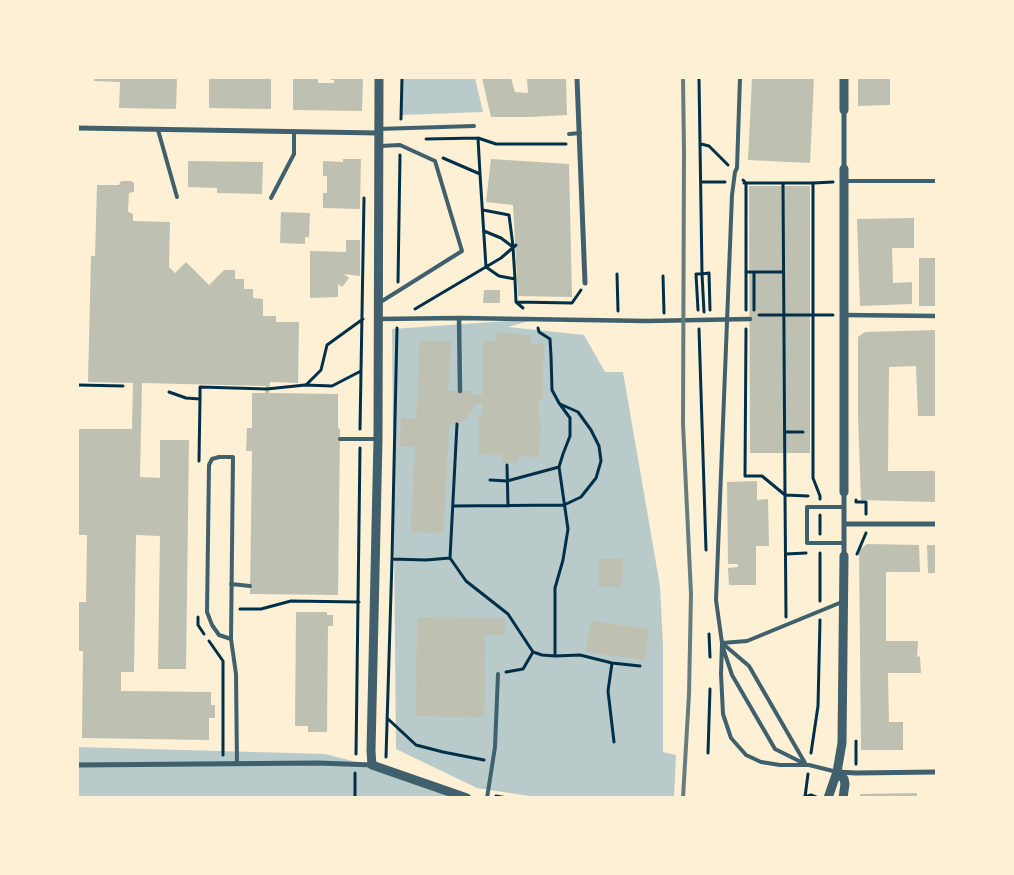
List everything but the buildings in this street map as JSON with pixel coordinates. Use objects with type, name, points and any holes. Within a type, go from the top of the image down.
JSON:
[{"type":"street","points":[[372,765],[378,439],[379,78]]},
{"type":"street","points":[[578,78],[585,283]]},
{"type":"street","points":[[828,798],[837,772],[842,742],[844,601],[844,78]]},
{"type":"street","points":[[78,128],[294,132],[378,131]]},
{"type":"street","points":[[844,316],[936,316]]},
{"type":"street","points":[[379,319],[459,318],[664,321],[750,319]]},
{"type":"street","points":[[459,318],[460,391]]},
{"type":"street","points":[[844,524],[936,524]]},
{"type":"street","points":[[78,765],[318,763],[372,765],[467,798]]},
{"type":"street","points":[[837,772],[936,772]]},
{"type":"street","points":[[837,772],[846,784],[843,798]]},
{"type":"lane","points":[[740,78],[737,168],[732,205],[716,600],[722,644],[723,714],[731,738],[746,755],[761,762],[780,766],[808,765]]},
{"type":"lane","points":[[378,131],[401,128],[474,126]]},
{"type":"lane","points":[[158,130],[177,197]]},
{"type":"lane","points":[[271,198],[294,154],[294,132]]},
{"type":"lane","points":[[570,134],[580,133]]},
{"type":"lane","points":[[378,146],[400,146],[435,161],[462,251],[379,302]]},
{"type":"lane","points":[[844,181],[936,181]]},
{"type":"lane","points":[[340,439],[378,439]]},
{"type":"lane","points":[[231,639],[220,635],[212,625],[207,612],[209,465],[212,459],[219,457],[233,457],[231,639],[236,674],[237,764]]},
{"type":"lane","points":[[844,507],[807,507],[807,543],[844,543]]},
{"type":"lane","points":[[231,584],[250,586]]},
{"type":"lane","points":[[722,644],[747,641],[844,601]]},
{"type":"lane","points":[[722,644],[732,675],[775,749],[808,765],[837,772]]},
{"type":"lane","points":[[722,644],[749,666],[808,765]]},
{"type":"lane","points":[[487,798],[494,762],[498,674]]},
{"type":"path","points":[[401,128],[402,78]]},
{"type":"path","points":[[698,313],[696,274],[702,274],[699,78]]},
{"type":"path","points":[[478,138],[486,267]]},
{"type":"path","points":[[420,140],[478,138],[496,144],[569,144]]},
{"type":"path","points":[[701,144],[709,146],[746,182],[813,183],[844,181]]},
{"type":"path","points":[[398,292],[400,146]]},
{"type":"path","points":[[436,155],[480,174]]},
{"type":"path","points":[[746,182],[746,315]]},
{"type":"path","points":[[746,324],[745,476],[762,476],[785,496],[783,183]]},
{"type":"path","points":[[813,183],[813,478],[820,496],[820,611],[818,706],[803,797],[810,795],[819,798]]},
{"type":"path","points":[[356,751],[364,192]]},
{"type":"path","points":[[483,210],[509,215],[515,246],[516,302],[536,319],[539,332],[550,340],[552,390],[570,418],[570,436],[559,467],[568,530],[563,560],[554,588],[555,656]]},
{"type":"path","points":[[484,231],[515,246]]},
{"type":"path","points":[[386,757],[397,319],[501,258],[515,246]]},
{"type":"path","points":[[486,267],[499,276],[515,279]]},
{"type":"path","points":[[746,272],[784,272]]},
{"type":"path","points":[[754,272],[754,315],[844,316]]},
{"type":"path","points":[[617,274],[619,320]]},
{"type":"path","points":[[663,276],[664,321]]},
{"type":"path","points":[[703,278],[704,320]]},
{"type":"path","points":[[516,302],[572,303]]},
{"type":"path","points":[[306,385],[321,370],[327,345],[362,319],[379,319]]},
{"type":"path","points":[[698,323],[706,558]]},
{"type":"path","points":[[169,392],[186,398],[200,399],[200,387],[267,389],[306,385],[332,386],[361,371]]},
{"type":"path","points":[[78,385],[123,386]]},
{"type":"path","points":[[453,506],[564,505],[581,497],[596,478],[601,461],[599,446],[591,430],[578,412],[559,403]]},
{"type":"path","points":[[457,424],[450,558],[466,581],[508,614],[533,652],[555,656],[580,655],[612,663],[640,666]]},
{"type":"path","points":[[785,432],[803,432]]},
{"type":"path","points":[[507,465],[508,506]]},
{"type":"path","points":[[490,480],[507,481],[559,467]]},
{"type":"path","points":[[392,559],[426,560],[450,558]]},
{"type":"path","points":[[231,609],[261,609],[290,601],[359,602]]},
{"type":"path","points":[[709,627],[710,657]]},
{"type":"path","points":[[498,674],[523,669],[533,652]]},
{"type":"path","points":[[612,663],[608,691],[614,742]]},
{"type":"path","points":[[708,753],[710,686]]},
{"type":"path","points":[[387,718],[416,745],[494,762]]},
{"type":"shaded area","points":[[402,78],[475,78],[483,112],[401,115]]},
{"type":"shaded area","points":[[536,319],[508,327],[584,335],[605,372],[623,372],[660,586],[663,647],[663,752],[676,755],[674,797],[543,798],[477,788],[396,749],[392,329]]},
{"type":"shaded area","points":[[78,747],[325,754],[372,766],[458,798],[78,798]]},
{"type":"railway","points":[[683,78],[683,424],[691,594],[689,694],[683,798]]}]
